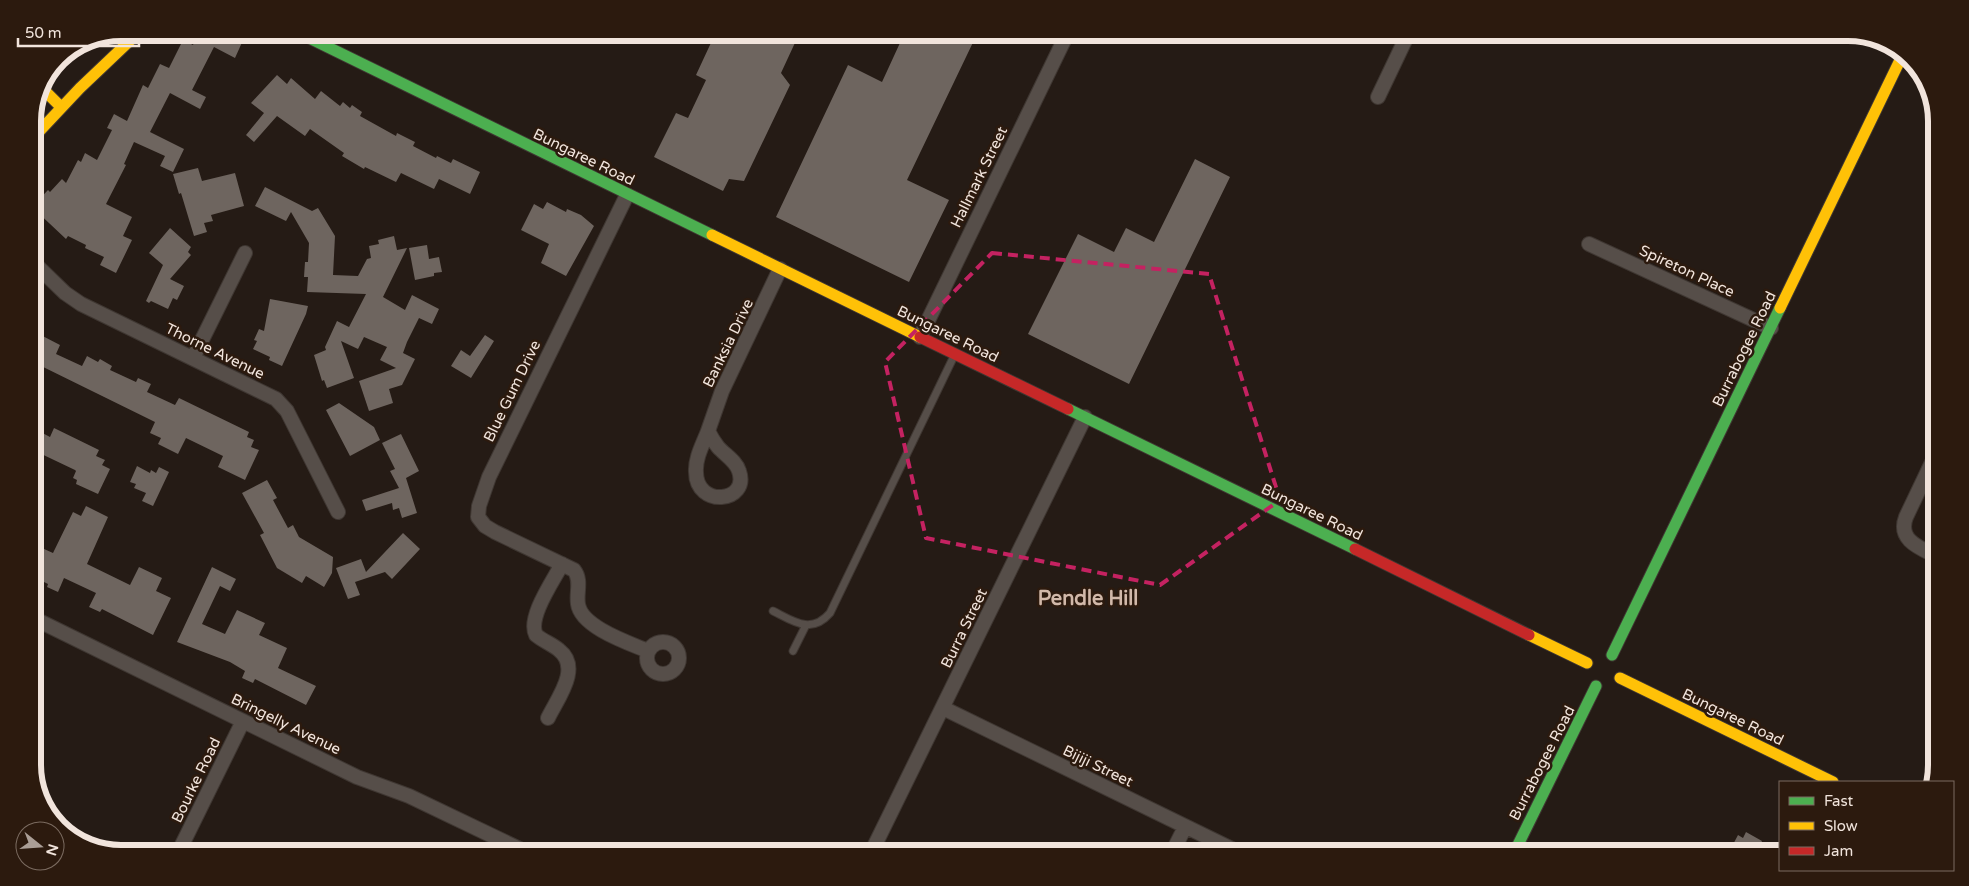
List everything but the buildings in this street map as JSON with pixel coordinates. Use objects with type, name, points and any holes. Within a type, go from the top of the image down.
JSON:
[{"type":"street","points":[[41,129],[130,41]]},
{"type":"street","name":"Hallmark Street","points":[[920,337],[1064,41]]},
{"type":"street","points":[[1378,97],[1405,41]]},
{"type":"street","name":"Bungaree Road","points":[[317,42],[1587,663]]},
{"type":"street","name":"Burrabogee Road","points":[[1604,653],[1771,328],[1900,61]]},
{"type":"street","points":[[47,93],[61,108]]},
{"type":"street","name":"Blue Gum Drive","points":[[627,195],[489,477],[478,512],[480,522],[484,526],[574,570],[577,574],[578,608],[586,619],[594,626],[648,651]]},
{"type":"street","name":"Spireton Place","points":[[1589,244],[1771,328]]},
{"type":"street","points":[[193,358],[245,253]]},
{"type":"street","name":"Banksia Drive","points":[[708,431],[722,391],[780,269]]},
{"type":"street","name":"Thorne Avenue","points":[[41,270],[72,299],[268,394],[282,404],[287,410],[338,512]]},
{"type":"street","name":"Burra Street","points":[[875,845],[1085,418]]},
{"type":"street","points":[[1928,471],[1906,517],[1903,528],[1906,536],[1914,545],[1928,552]]},
{"type":"street","points":[[548,718],[567,678],[569,668],[566,658],[559,650],[536,635],[533,624],[535,615],[562,564]]},
{"type":"street","name":"Bringelly Avenue","points":[[41,622],[357,776],[409,796],[510,845]]},
{"type":"street","points":[[1604,653],[1621,665],[1620,678],[1615,684],[1596,686],[1588,678],[1587,663],[1604,653]]},
{"type":"street","name":"Bungaree Road","points":[[1620,678],[1831,781]]},
{"type":"street","name":"Burrabogee Road","points":[[1518,845],[1596,686]]},
{"type":"street","name":"Bijiji Street","points":[[943,708],[1221,845]]},
{"type":"street","name":"Bourke Road","points":[[182,845],[243,721]]},
{"type":"street","points":[[1176,845],[1184,827]]},
{"type":"lane","points":[[773,611],[806,626],[821,622],[830,614],[955,354]]},
{"type":"lane","points":[[793,651],[806,626]]},
{"type":"highlighted area","points":[[992,253],[1209,274],[1280,500],[1160,585],[926,538],[885,362]]},
{"type":"traffic: fast","points":[[315,41],[712,235]]},
{"type":"traffic: fast","points":[[1612,655],[1780,308]]},
{"type":"traffic: fast","points":[[1068,409],[1355,549]]},
{"type":"traffic: fast","points":[[1518,845],[1596,686]]},
{"type":"traffic: slow","points":[[41,129],[80,88],[130,41]]},
{"type":"traffic: slow","points":[[1780,308],[1900,61]]},
{"type":"traffic: slow","points":[[47,93],[61,107]]},
{"type":"traffic: slow","points":[[712,235],[920,337]]},
{"type":"traffic: slow","points":[[1529,635],[1587,663]]},
{"type":"traffic: slow","points":[[1620,678],[1831,781]]},
{"type":"traffic: jam","points":[[920,337],[1068,409]]},
{"type":"traffic: jam","points":[[1355,549],[1529,635]]},
{"type":"district","name":"Pendle Hill","points":[[1088,599]]}]
